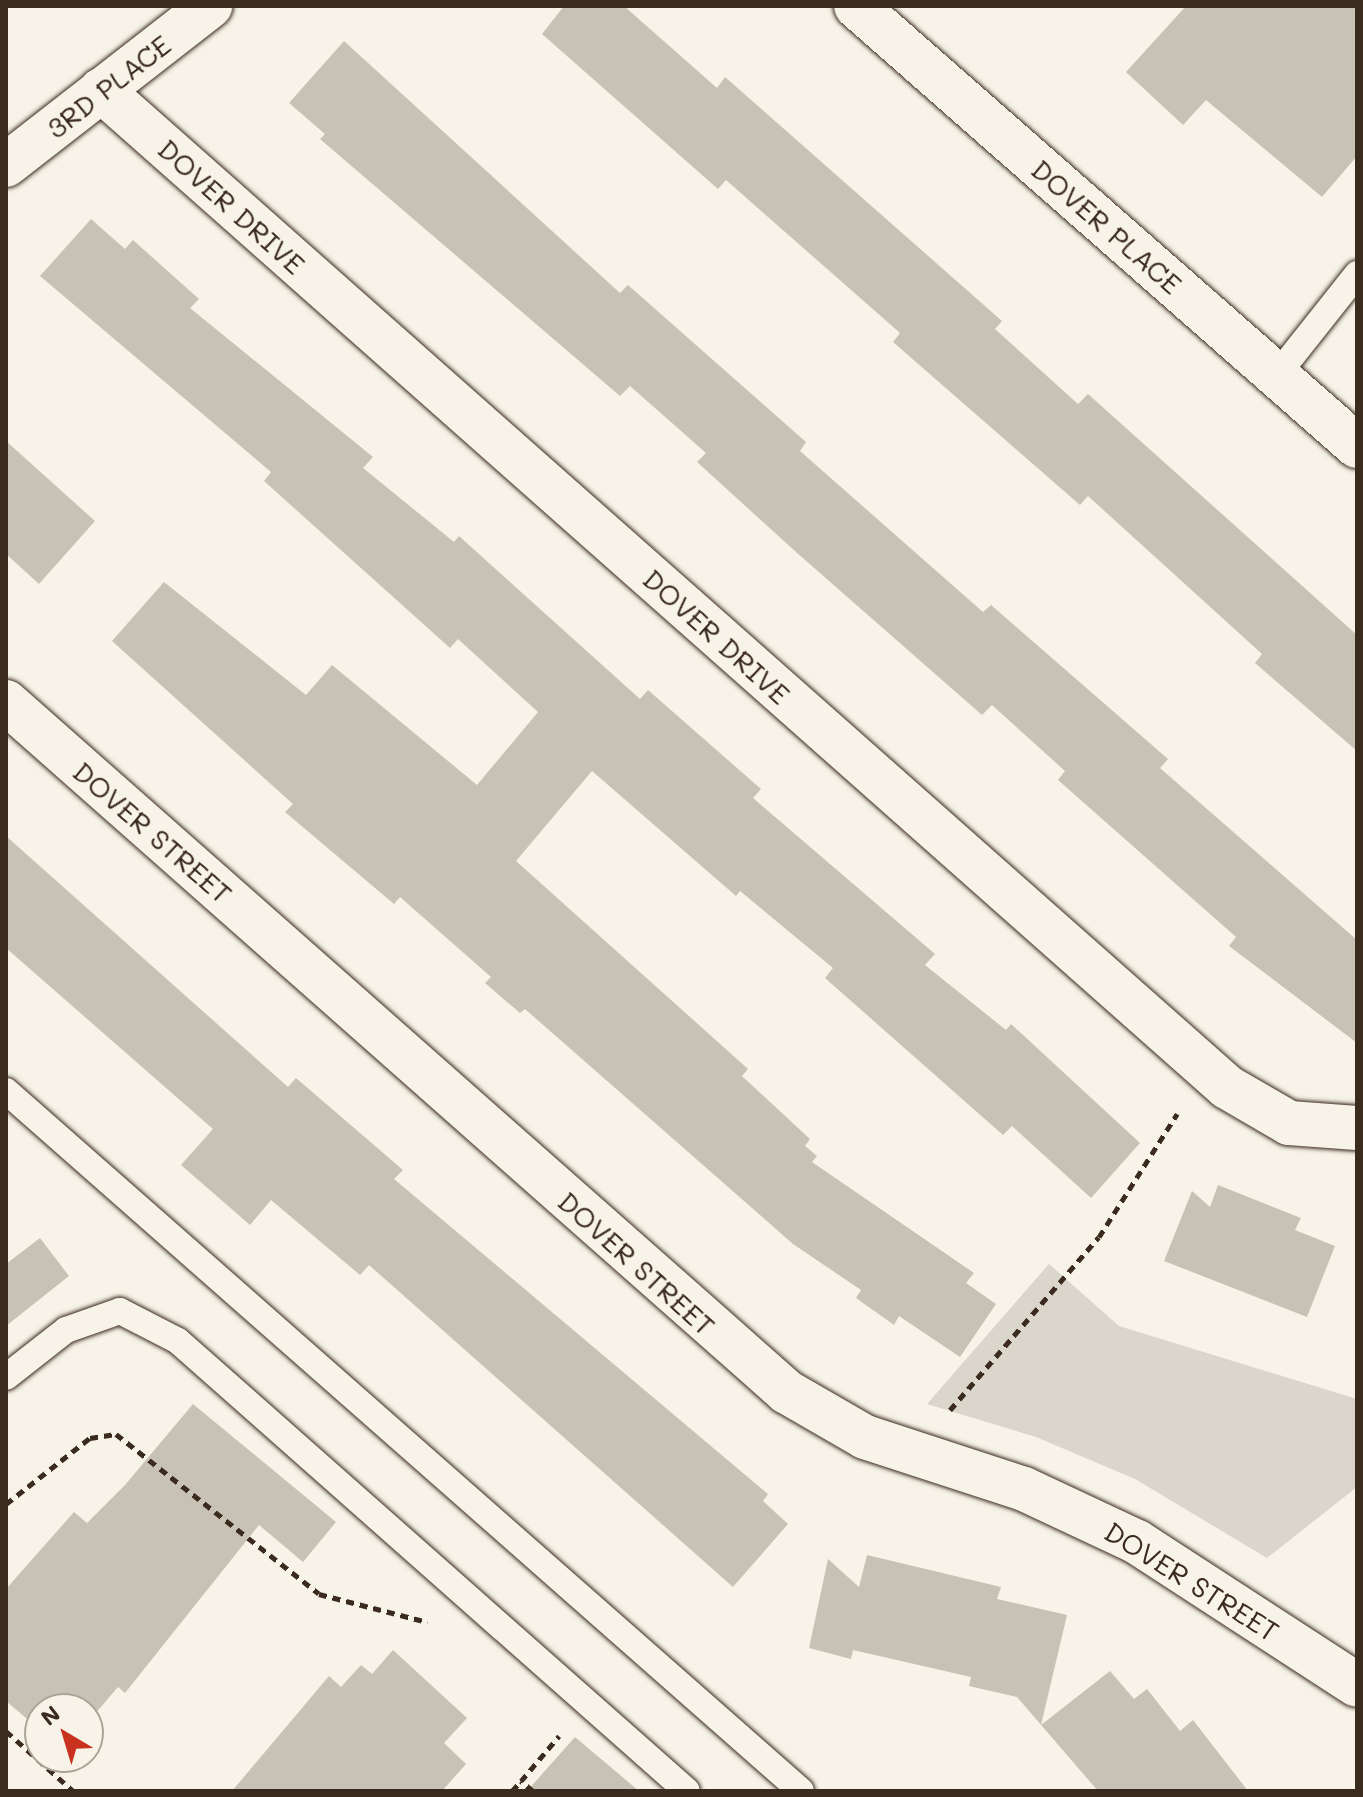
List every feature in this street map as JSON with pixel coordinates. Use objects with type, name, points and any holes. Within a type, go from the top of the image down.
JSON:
[{"type":"street","name":"3RD PLACE","points":[[6,165],[210,6]]},
{"type":"street","name":"DOVER PLACE","points":[[856,6],[1357,446]]},
{"type":"street","name":"DOVER DRIVE","points":[[101,90],[1243,1101],[1314,1129],[1357,1128]]},
{"type":"street","name":"DOVER STREET","points":[[6,702],[787,1392],[865,1437],[1024,1489],[1137,1542],[1357,1685]]},
{"type":"lane","points":[[1277,375],[1357,274]]},
{"type":"lane","points":[[6,1091],[801,1791]]},
{"type":"lane","points":[[6,1377],[66,1330],[120,1311],[178,1341],[687,1791]]},
{"type":"path","points":[[949,1411],[1099,1237],[1178,1113]]},
{"type":"path","points":[[6,1504],[90,1438],[116,1434],[319,1594],[440,1628]]},
{"type":"path","points":[[512,1791],[568,1726]]},
{"type":"path","points":[[6,1731],[73,1791]]},
{"type":"path","points":[[521,1781],[533,1791]]},
{"type":"shaded area","points":[[1049,1264],[1119,1326],[1357,1399],[1357,1487],[1267,1558],[1135,1479],[1036,1437],[927,1404]]},
{"type":"building","points":[[564,6],[624,6],[717,88],[725,77],[1002,321],[995,329],[1078,404],[1088,394],[1357,635],[1357,751],[1255,663],[1262,654],[1088,496],[1080,505],[893,342],[900,333],[726,180],[718,189],[542,34]]},
{"type":"building","points":[[1186,6],[1357,6],[1357,156],[1322,197],[1206,100],[1183,125],[1126,72]]},
{"type":"building","points":[[344,41],[620,293],[628,285],[806,442],[800,451],[983,612],[991,605],[1168,759],[1160,768],[1357,940],[1357,1043],[1229,946],[1236,937],[1058,780],[1065,771],[992,705],[982,715],[796,552],[697,462],[706,453],[630,386],[620,396],[320,139],[325,134],[289,103]]},
{"type":"building","points":[[91,219],[125,249],[133,240],[199,299],[190,308],[373,457],[363,468],[454,542],[459,536],[640,699],[648,690],[761,789],[753,798],[935,954],[925,965],[1006,1030],[1011,1024],[1140,1143],[1091,1198],[1012,1126],[1003,1135],[825,978],[833,968],[740,891],[736,896],[592,771],[516,861],[748,1069],[742,1076],[810,1139],[805,1146],[817,1156],[812,1162],[974,1273],[966,1283],[996,1304],[960,1357],[899,1316],[894,1325],[856,1298],[861,1290],[793,1244],[525,1009],[520,1013],[485,983],[491,977],[400,897],[394,904],[285,812],[293,804],[112,641],[164,582],[306,695],[332,665],[477,785],[538,712],[458,639],[450,648],[264,481],[271,472],[40,276]]},
{"type":"building","points":[[6,441],[95,521],[39,584],[6,554]]},
{"type":"building","points":[[6,836],[288,1087],[296,1078],[403,1170],[394,1179],[768,1494],[763,1501],[788,1524],[733,1587],[369,1265],[360,1275],[271,1200],[250,1225],[181,1165],[213,1129],[6,948]]},
{"type":"building","points":[[1218,1185],[1301,1218],[1295,1230],[1335,1246],[1307,1317],[1164,1261],[1192,1191],[1210,1207]]},
{"type":"building","points":[[40,1238],[69,1276],[6,1326],[6,1264]]},
{"type":"building","points":[[193,1404],[336,1522],[303,1562],[259,1525],[125,1693],[118,1687],[104,1703],[104,1693],[24,1693],[24,1716],[6,1701],[6,1589],[74,1512],[87,1523],[125,1485]]},
{"type":"building","points":[[867,1555],[1001,1587],[997,1599],[1067,1615],[1041,1725],[1017,1697],[969,1686],[971,1677],[853,1650],[851,1659],[809,1648],[828,1559],[859,1587]]},
{"type":"building","points":[[393,1650],[467,1718],[444,1743],[466,1764],[442,1791],[232,1791],[329,1676],[341,1687],[361,1665],[372,1674]]},
{"type":"building","points":[[1110,1671],[1134,1699],[1147,1689],[1180,1731],[1193,1720],[1248,1791],[1098,1791],[1041,1725]]},
{"type":"building","points":[[575,1737],[639,1791],[527,1791]]}]
